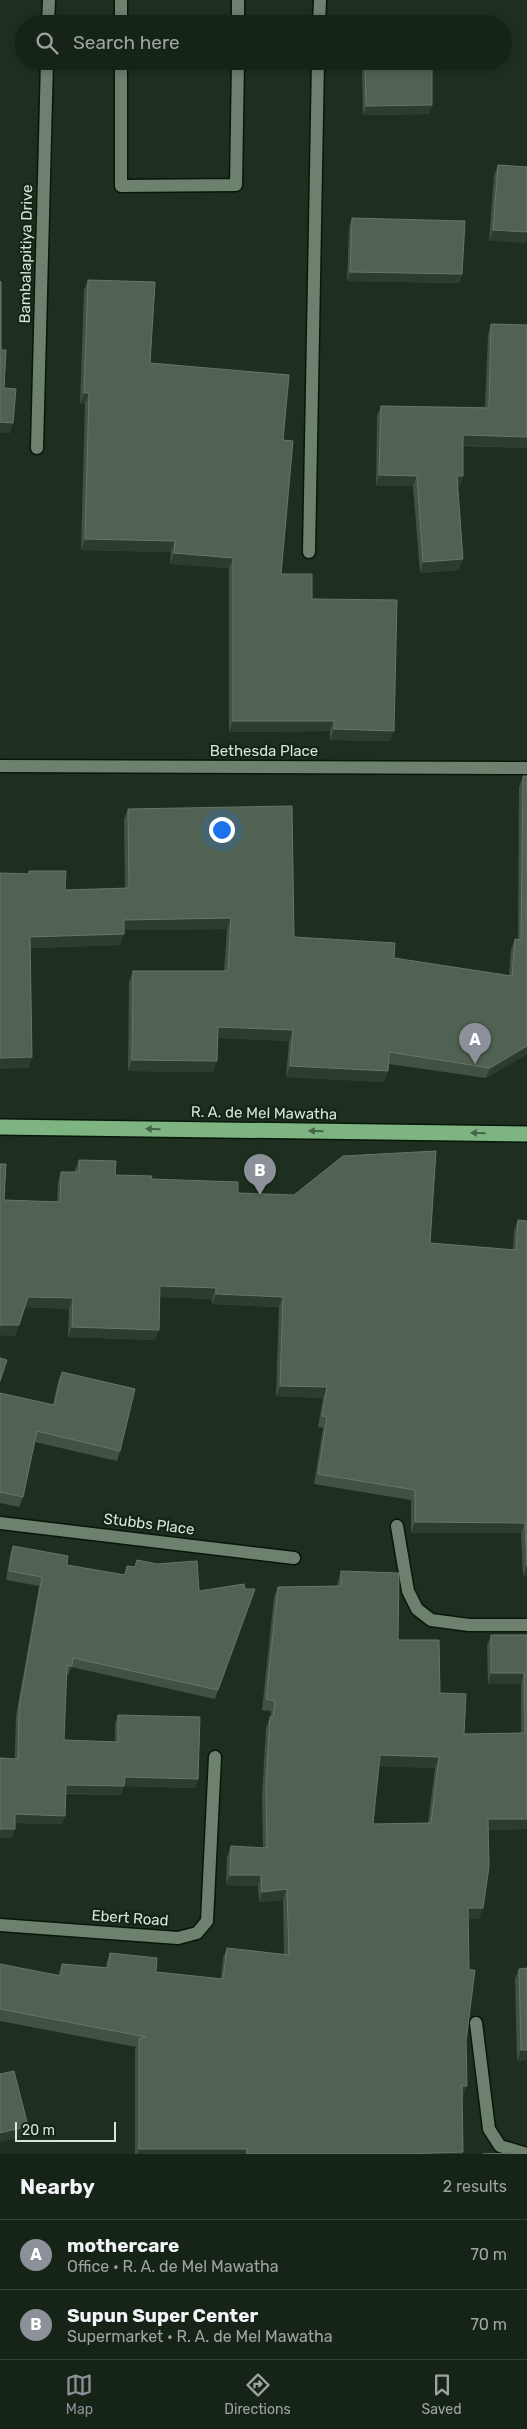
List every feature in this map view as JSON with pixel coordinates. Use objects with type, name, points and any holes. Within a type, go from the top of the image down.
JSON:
[{"type":"highway","name":"R. A. de Mel Mawatha","points":[[0,1127],[527,1134]]},
{"type":"street","points":[[48,15],[49,0]]},
{"type":"street","points":[[121,0],[121,15]]},
{"type":"street","points":[[238,0],[238,15]]},
{"type":"street","points":[[319,15],[320,0]]},
{"type":"street","name":"Bambalapitiya Drive","points":[[37,448],[47,70]]},
{"type":"street","points":[[121,70],[121,186],[236,186],[238,70]]},
{"type":"street","points":[[309,552],[318,70]]},
{"type":"street","name":"Bethesda Place","points":[[0,766],[527,768]]},
{"type":"street","name":"Stubbs Place","points":[[0,1523],[294,1558]]},
{"type":"street","points":[[397,1526],[408,1592],[416,1609],[431,1620],[469,1625],[527,1625]]},
{"type":"street","name":"Ebert Road","points":[[0,1925],[178,1938],[197,1933],[207,1921],[216,1757]]},
{"type":"street","points":[[476,2023],[489,2130],[500,2146],[527,2154]]},
{"type":"building","points":[[365,70],[432,70],[432,105],[366,106]]},
{"type":"building","points":[[498,165],[527,167],[527,232],[493,230]]},
{"type":"building","points":[[352,218],[465,221],[462,274],[350,272]]},
{"type":"building","points":[[88,280],[155,282],[150,363],[289,375],[283,440],[293,441],[281,574],[312,574],[312,599],[397,600],[394,731],[334,729],[334,721],[233,721],[233,558],[174,553],[175,541],[85,539],[89,393],[84,393]]},
{"type":"building","points":[[0,281],[1,350],[6,350],[4,388],[16,389],[13,423],[0,422]]},
{"type":"building","points":[[491,324],[527,325],[527,437],[463,435],[463,476],[457,476],[463,559],[423,562],[417,476],[379,475],[381,406],[489,408]]},
{"type":"building","points":[[523,776],[527,776],[527,1046],[490,1068],[389,1052],[388,1071],[290,1066],[293,1030],[218,1027],[217,1061],[132,1060],[133,971],[228,971],[231,918],[124,920],[124,934],[30,937],[32,1057],[0,1058],[0,873],[29,874],[29,871],[66,871],[65,890],[129,888],[128,809],[292,806],[294,937],[395,943],[394,958],[512,976],[515,939],[521,940]]},
{"type":"building","points":[[436,1151],[430,1243],[516,1250],[518,1220],[527,1221],[527,1566],[525,1523],[415,1522],[415,1490],[318,1474],[327,1417],[322,1416],[327,1387],[280,1386],[283,1297],[216,1294],[216,1288],[160,1286],[159,1330],[72,1327],[73,1298],[28,1297],[19,1325],[0,1325],[0,1164],[6,1164],[4,1200],[60,1202],[61,1172],[79,1172],[79,1160],[116,1161],[115,1175],[152,1176],[151,1179],[238,1182],[238,1193],[294,1195],[343,1156]]},
{"type":"building","points":[[0,1358],[7,1360],[0,1381]]},
{"type":"building","points":[[62,1372],[135,1389],[120,1451],[37,1431],[23,1497],[0,1492],[0,1393],[54,1405]]},
{"type":"building","points":[[13,1546],[68,1556],[67,1565],[125,1575],[127,1566],[135,1567],[137,1560],[157,1564],[197,1561],[199,1591],[244,1584],[245,1589],[255,1589],[218,1690],[73,1658],[72,1666],[67,1665],[64,1740],[118,1742],[118,1715],[200,1717],[198,1779],[125,1777],[124,1786],[66,1785],[65,1816],[15,1814],[15,1829],[0,1829],[0,1758],[18,1759],[19,1707],[42,1577],[9,1571]]},
{"type":"building","points":[[341,1571],[399,1573],[398,1640],[439,1640],[440,1693],[466,1694],[464,1734],[525,1733],[524,1673],[491,1673],[491,1635],[527,1635],[527,1819],[488,1819],[489,1867],[483,1908],[468,1908],[469,1970],[475,1970],[466,2041],[467,2086],[462,2086],[463,2152],[247,2154],[247,2149],[139,2149],[139,2039],[146,2037],[0,2009],[0,1964],[61,1976],[62,1964],[108,1968],[110,1953],[157,1958],[156,1972],[223,1979],[227,1948],[289,1955],[287,1889],[262,1892],[261,1875],[230,1875],[231,1846],[267,1848],[266,1785],[270,1717],[273,1717],[275,1701],[266,1699],[278,1587],[341,1586]],"holes":[[[380,1755],[439,1757],[431,1823],[373,1824]]]},
{"type":"building","points":[[527,1968],[527,2050],[521,2050],[519,1969]]},
{"type":"building","points":[[14,2071],[28,2126],[0,2133],[0,2074]]},
{"type":"place","name":"mothercare","points":[[475,1064]]},
{"type":"place","name":"Supun Super Center","points":[[260,1195]]}]
